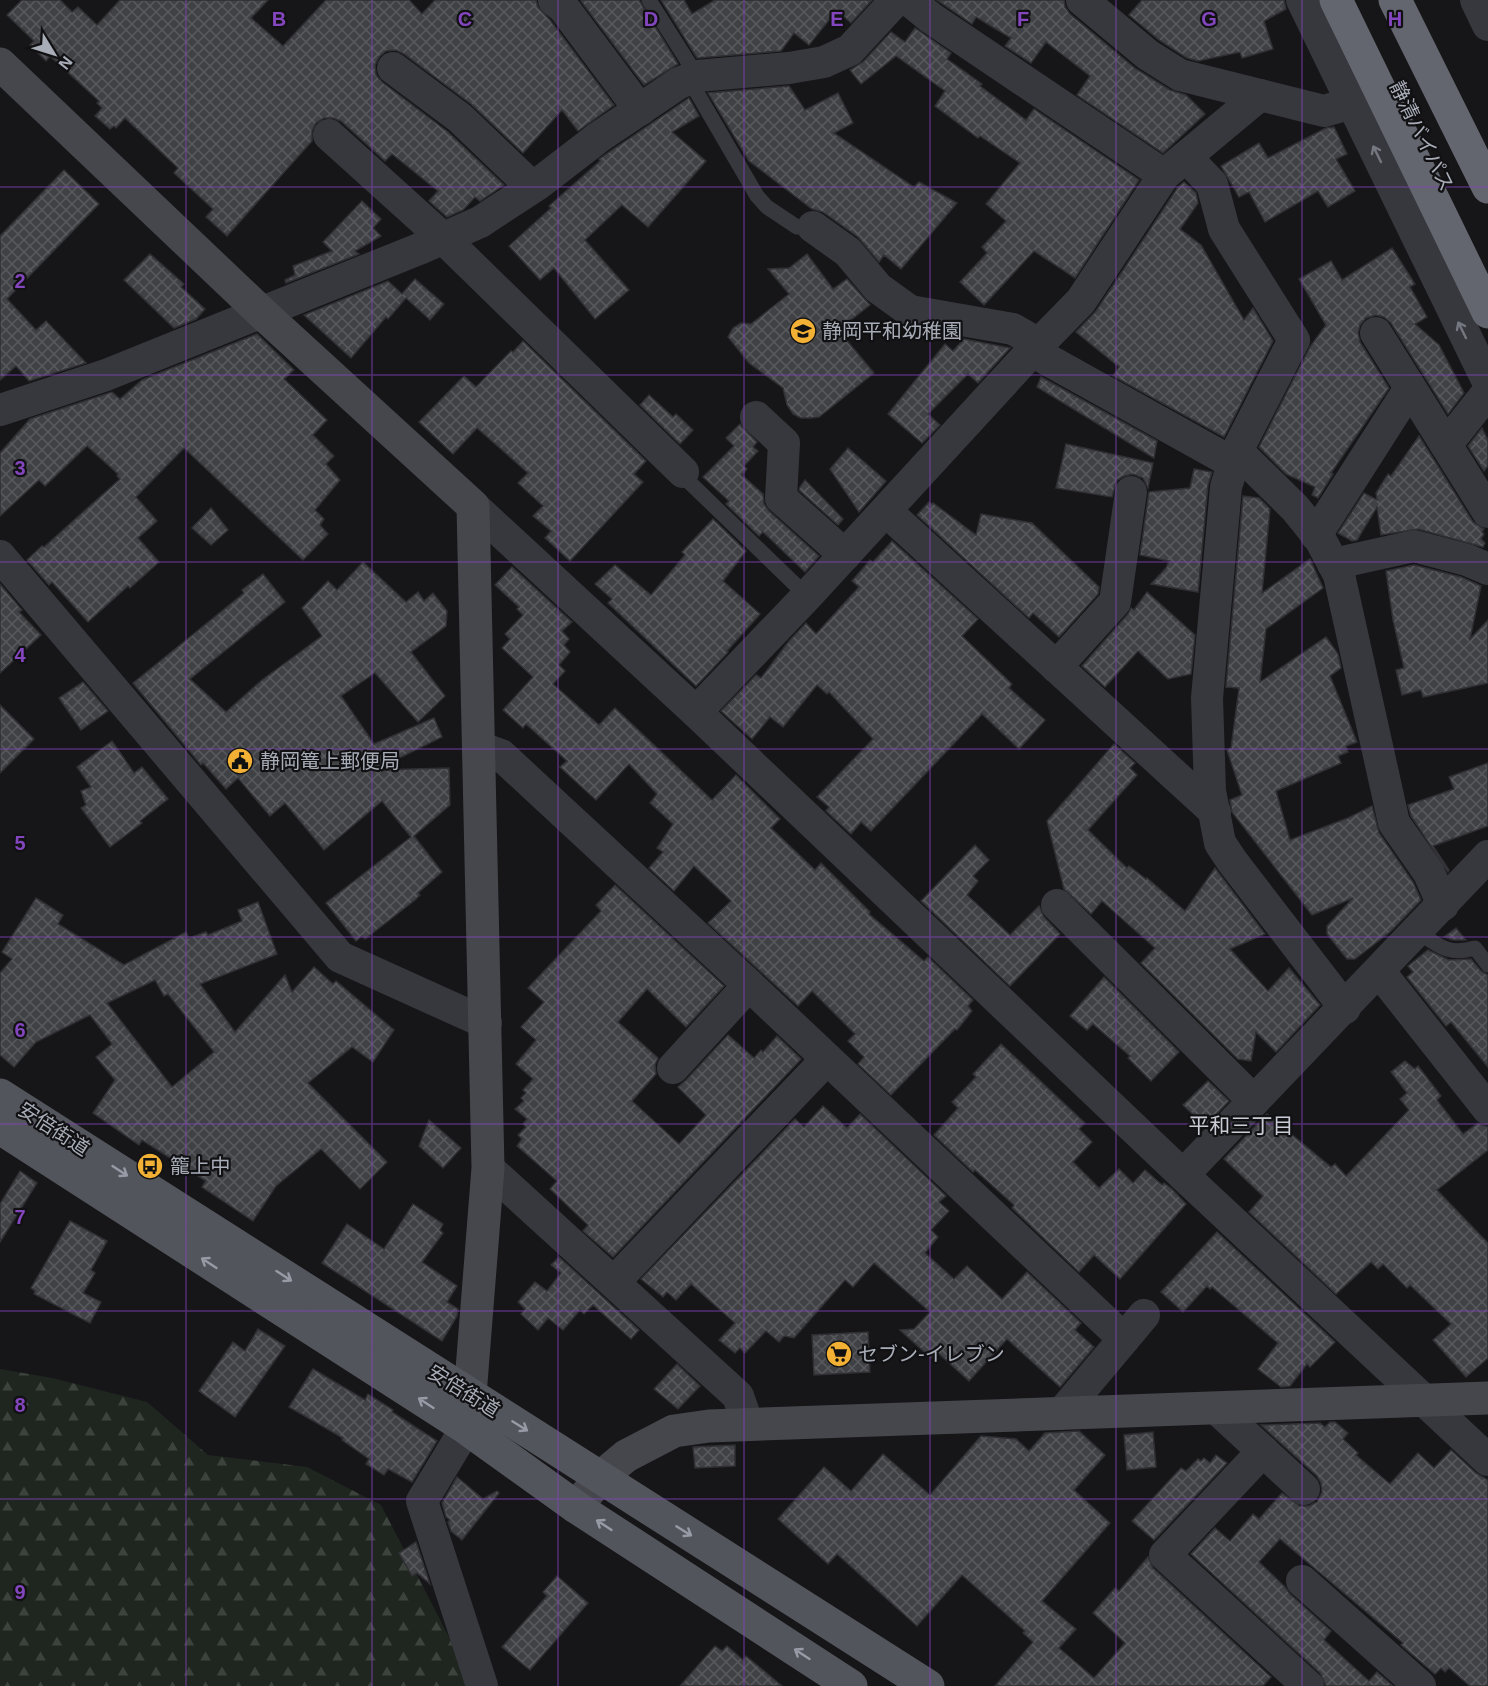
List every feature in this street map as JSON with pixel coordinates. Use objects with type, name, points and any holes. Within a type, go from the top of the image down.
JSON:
[{"type":"highway","points":[[1336,0],[1488,312]]},
{"type":"highway","name":"静清バイパス","points":[[1355,0],[1488,271]]},
{"type":"highway","name":"静清バイパス","points":[[1395,0],[1488,187]]},
{"type":"highway","points":[[1411,0],[1488,150]]},
{"type":"main road","name":"安倍街道","points":[[0,1095],[928,1686]]},
{"type":"main road","name":"安倍街道","points":[[0,1128],[466,1428],[576,1507],[851,1686]]},
{"type":"street","points":[[556,0],[640,110]]},
{"type":"street","points":[[0,410],[106,375],[480,222],[679,83],[693,77],[789,68],[824,62],[850,50],[896,0]]},
{"type":"street","points":[[909,0],[932,18],[1175,166],[1212,184],[1224,229],[1293,340],[1235,457],[1226,487],[1207,698],[1210,791],[1220,843],[1345,1008]]},
{"type":"street","points":[[1082,0],[1148,55],[1180,75],[1324,111],[1352,103]]},
{"type":"street","points":[[1302,0],[1488,382]]},
{"type":"street","points":[[1476,0],[1488,25]]},
{"type":"street","points":[[0,63],[261,312],[696,712],[1182,1175],[1488,1460]]},
{"type":"street","points":[[393,68],[460,118],[532,187]]},
{"type":"street","points":[[696,712],[1081,301],[1175,166],[1260,95]]},
{"type":"street","points":[[329,135],[443,238],[683,472]]},
{"type":"street","points":[[813,227],[848,252],[878,288],[910,311],[1013,329],[1036,347],[1235,457],[1295,508],[1316,534],[1339,575],[1394,823],[1429,873],[1443,905]]},
{"type":"street","points":[[1376,333],[1488,512]]},
{"type":"street","points":[[1316,534],[1410,388]]},
{"type":"street","points":[[1446,446],[1488,392]]},
{"type":"street","points":[[756,417],[784,443],[781,498],[845,555]]},
{"type":"street","points":[[1056,667],[1115,602],[1131,492]]},
{"type":"street","points":[[470,1395],[488,1168],[473,506]]},
{"type":"street","points":[[886,511],[1215,813]]},
{"type":"street","points":[[1333,564],[1414,546],[1487,566]]},
{"type":"street","points":[[0,556],[340,957],[486,1023]]},
{"type":"street","points":[[479,747],[501,755],[828,1059],[1124,1339]]},
{"type":"street","points":[[1182,1175],[1345,1008],[1488,856]]},
{"type":"street","points":[[1057,905],[1254,1101]]},
{"type":"street","points":[[1379,971],[1488,1109]]},
{"type":"street","points":[[673,1068],[749,985]]},
{"type":"street","points":[[614,1282],[828,1059]]},
{"type":"street","points":[[488,1168],[738,1395],[748,1425]]},
{"type":"street","points":[[1061,1414],[1144,1315]]},
{"type":"street","points":[[576,1507],[601,1477],[626,1456],[674,1431],[709,1426],[1428,1402],[1488,1398]]},
{"type":"street","points":[[1217,1409],[1304,1489]]},
{"type":"street","points":[[466,1428],[422,1501],[483,1684]]},
{"type":"street","points":[[1263,1451],[1165,1555],[1308,1686]]},
{"type":"street","points":[[1302,1581],[1420,1686]]},
{"type":"lane","points":[[649,0],[757,196],[766,207],[797,227],[813,227]]},
{"type":"lane","points":[[683,472],[685,478],[807,596]]},
{"type":"lane","points":[[1417,931],[1443,949],[1461,953],[1475,948],[1488,965]]},
{"type":"green space","points":[[0,1369],[52,1378],[147,1402],[208,1455],[307,1467],[381,1505],[469,1676],[472,1686],[0,1686]]},
{"type":"building","points":[[22,0],[60,0],[72,12],[78,7],[97,25],[120,0],[268,0],[251,18],[283,46],[326,0],[409,0],[422,14],[435,0],[536,0],[538,7],[614,105],[578,131],[562,110],[523,153],[471,104],[404,54],[396,50],[386,51],[375,65],[376,75],[382,82],[448,132],[504,185],[480,201],[475,197],[463,210],[447,217],[429,201],[438,191],[392,154],[385,161],[341,121],[324,118],[316,123],[312,131],[312,141],[227,236],[206,217],[213,209],[174,173],[178,168],[125,118],[116,128],[114,126],[110,129],[95,116],[102,108],[97,103],[99,101],[50,56],[46,61],[30,45],[34,41],[7,15]]},
{"type":"building","points":[[639,0],[678,64],[644,85],[581,1]]},
{"type":"building","points":[[661,0],[684,0],[692,14],[715,0],[872,0],[851,23],[837,10],[809,45],[794,33],[781,51],[697,58]]},
{"type":"building","points":[[937,0],[1064,0],[1065,7],[1070,14],[1136,69],[1170,90],[1186,95],[1205,114],[1163,153],[1077,95],[1090,76],[1046,42],[1031,63],[1005,46],[1011,38],[976,17],[972,24]]},
{"type":"building","points":[[1142,0],[1284,0],[1286,9],[1264,21],[1273,49],[1242,58],[1240,52],[1198,61],[1187,58],[1159,40],[1129,15]]},
{"type":"building","points":[[915,28],[951,53],[947,59],[1026,120],[1034,109],[1139,180],[1075,278],[1034,251],[984,305],[960,282],[987,253],[982,247],[1006,221],[986,204],[1020,163],[980,136],[978,138],[935,106],[945,91],[896,56],[861,84],[850,70],[863,62],[891,32],[905,42]]},
{"type":"building","points":[[789,86],[805,110],[838,93],[853,123],[834,133],[914,187],[919,182],[957,203],[901,269],[884,255],[879,262],[858,237],[823,212],[812,209],[749,161],[708,93]]},
{"type":"building","points":[[689,98],[699,116],[672,132],[706,161],[648,227],[622,205],[585,240],[629,290],[595,319],[554,268],[540,280],[509,246],[551,208],[549,206],[600,161],[599,159]]},
{"type":"building","points":[[1334,127],[1347,154],[1336,159],[1355,191],[1328,207],[1318,191],[1265,222],[1249,192],[1239,197],[1221,166],[1259,143],[1268,158],[1326,128]]},
{"type":"building","points":[[64,170],[99,204],[7,299],[36,330],[46,321],[86,363],[29,381],[16,366],[0,380],[0,236]]},
{"type":"building","points":[[1184,182],[1196,193],[1198,203],[1180,229],[1201,245],[1244,320],[1253,308],[1273,341],[1224,437],[1113,376],[1119,367],[1076,332],[1096,311],[1178,187]]},
{"type":"building","points":[[362,201],[381,219],[373,228],[381,236],[355,251],[359,254],[286,283],[285,280],[295,275],[293,266],[332,251],[323,242]]},
{"type":"building","points":[[1392,248],[1415,284],[1410,287],[1427,317],[1415,324],[1439,345],[1464,393],[1448,414],[1391,323],[1384,317],[1376,315],[1366,318],[1360,325],[1358,333],[1360,342],[1389,388],[1331,473],[1333,474],[1318,498],[1312,495],[1315,487],[1286,474],[1259,447],[1310,347],[1326,325],[1299,279],[1331,261],[1342,280]]},
{"type":"building","points":[[150,254],[184,284],[181,287],[205,309],[196,319],[174,328],[124,280]]},
{"type":"building","points":[[807,254],[833,289],[847,279],[870,305],[838,330],[874,373],[819,417],[801,418],[793,414],[787,405],[783,388],[749,363],[728,337],[733,328],[741,323],[751,324],[789,294],[768,269],[789,268]]},
{"type":"building","points":[[415,279],[444,304],[430,320],[406,298],[388,319],[386,317],[351,358],[304,315],[388,281],[402,294]]},
{"type":"building","points":[[257,334],[294,370],[284,379],[327,420],[313,435],[334,456],[326,464],[340,480],[315,510],[324,519],[320,525],[328,534],[303,560],[184,448],[136,497],[157,521],[138,538],[159,562],[88,622],[52,582],[49,585],[27,560],[120,479],[118,474],[87,446],[45,486],[39,480],[0,516],[0,453],[30,419],[112,392],[120,399],[142,380]]},
{"type":"building","points":[[964,339],[1010,348],[978,383],[968,374],[928,414],[940,425],[922,443],[888,414],[945,344],[953,351]]},
{"type":"building","points":[[523,341],[646,461],[634,474],[643,482],[570,561],[545,538],[551,531],[533,516],[543,506],[518,483],[528,473],[477,428],[453,454],[419,422],[464,376],[476,387]]},
{"type":"building","points":[[1041,377],[1157,441],[1154,458],[1037,387]]},
{"type":"building","points":[[649,395],[673,417],[676,414],[693,430],[680,444],[640,405]]},
{"type":"building","points":[[740,424],[757,442],[753,447],[758,451],[744,466],[747,469],[742,475],[763,494],[764,504],[769,511],[819,556],[805,572],[763,532],[759,536],[726,504],[729,501],[703,477],[734,446],[726,438]]},
{"type":"building","points":[[1482,428],[1488,440],[1488,466],[1484,471],[1468,446]]},
{"type":"building","points":[[1419,436],[1473,522],[1484,529],[1481,539],[1485,543],[1483,547],[1418,529],[1381,535],[1377,507],[1357,540],[1352,541],[1338,533],[1364,493],[1377,500],[1376,493],[1388,474],[1391,476]]},
{"type":"building","points":[[1066,444],[1153,463],[1148,488],[1143,478],[1133,474],[1117,480],[1112,497],[1056,488]]},
{"type":"building","points":[[848,448],[886,481],[859,512],[830,469]]},
{"type":"building","points":[[1194,469],[1212,472],[1208,485],[1198,592],[1151,584],[1166,568],[1169,561],[1140,555],[1149,492],[1190,488]]},
{"type":"building","points":[[805,480],[843,519],[838,525],[799,490]]},
{"type":"building","points":[[1243,496],[1259,498],[1270,509],[1262,593],[1310,559],[1323,588],[1266,629],[1260,682],[1326,637],[1338,654],[1341,668],[1330,676],[1357,742],[1346,746],[1348,752],[1338,756],[1341,763],[1276,791],[1290,840],[1348,818],[1372,806],[1379,833],[1413,882],[1421,900],[1390,932],[1355,959],[1347,959],[1327,934],[1327,926],[1353,898],[1312,915],[1232,812],[1230,800],[1242,795],[1227,750],[1231,748],[1239,688],[1226,687]]},
{"type":"building","points":[[929,502],[976,535],[981,514],[1032,523],[1099,587],[1098,594],[1059,637],[1033,613],[1029,618],[917,515]]},
{"type":"building","points":[[211,508],[228,530],[211,545],[192,528]]},
{"type":"building","points":[[713,519],[746,551],[723,581],[760,614],[696,686],[608,603],[612,599],[595,584],[615,565],[651,595],[685,555],[682,552]]},
{"type":"building","points":[[892,541],[978,619],[962,636],[1012,684],[1009,688],[1045,720],[1019,749],[982,714],[871,831],[861,822],[851,834],[826,811],[829,807],[817,797],[873,739],[829,692],[827,694],[817,685],[783,727],[770,717],[752,739],[721,711],[756,675],[761,678],[806,623],[816,634],[859,587],[852,581],[870,560],[873,562]]},
{"type":"building","points":[[363,562],[406,602],[418,592],[424,601],[433,593],[447,611],[446,626],[411,652],[445,696],[418,722],[375,673],[341,696],[374,744],[434,718],[442,737],[375,770],[449,768],[450,805],[414,836],[442,872],[418,893],[420,895],[415,900],[365,939],[362,936],[356,941],[326,903],[411,837],[382,801],[324,850],[285,803],[270,816],[238,778],[226,789],[203,763],[201,765],[133,683],[244,593],[242,590],[263,574],[285,602],[190,679],[226,712],[262,680],[322,636],[302,608],[328,581],[337,590]]},
{"type":"building","points":[[1414,565],[1461,577],[1481,586],[1470,639],[1488,620],[1488,683],[1423,697],[1421,690],[1402,695],[1396,670],[1404,668],[1393,620],[1386,571]]},
{"type":"building","points":[[512,567],[572,622],[562,631],[569,639],[564,645],[570,652],[559,665],[565,671],[553,684],[599,725],[615,708],[712,800],[736,775],[780,819],[771,828],[815,870],[821,863],[870,912],[869,914],[924,961],[928,957],[973,1000],[968,1006],[972,1011],[957,1030],[955,1029],[891,1095],[858,1064],[864,1057],[848,1041],[855,1034],[812,991],[798,1006],[708,923],[731,901],[694,866],[674,891],[649,868],[663,852],[657,848],[673,824],[650,803],[657,794],[629,764],[596,800],[560,767],[567,761],[526,724],[523,728],[503,710],[533,677],[502,648],[510,639],[505,634],[523,615],[517,609],[519,607],[495,585]]},
{"type":"building","points":[[0,584],[22,610],[19,612],[41,635],[0,673]]},
{"type":"building","points":[[1147,592],[1195,635],[1191,674],[1168,679],[1138,651],[1105,687],[1082,666],[1131,608],[1134,610]]},
{"type":"building","points":[[83,682],[108,711],[81,730],[59,698]]},
{"type":"building","points":[[0,705],[34,739],[0,773]]},
{"type":"building","points":[[112,741],[134,773],[142,767],[168,799],[140,821],[142,823],[110,847],[81,808],[86,805],[81,791],[91,787],[77,767]]},
{"type":"building","points":[[1114,744],[1135,763],[1130,768],[1137,775],[1088,830],[1127,868],[1129,866],[1147,878],[1185,911],[1215,868],[1265,934],[1230,949],[1268,991],[1289,968],[1320,1005],[1276,1052],[1256,1032],[1251,1061],[1238,1059],[1141,963],[1155,948],[1102,901],[1091,914],[1064,889],[1047,821]]},
{"type":"building","points":[[1488,763],[1488,826],[1433,846],[1449,870],[1448,872],[1411,816],[1408,805],[1454,789],[1449,777]]},
{"type":"building","points":[[975,845],[989,860],[973,876],[978,881],[967,895],[1010,935],[1039,906],[1044,917],[1060,934],[1010,986],[921,901]]},
{"type":"building","points":[[615,885],[724,986],[686,1027],[647,989],[618,1022],[658,1058],[655,1065],[656,1074],[632,1101],[679,1144],[706,1115],[678,1087],[728,1035],[754,1058],[761,1050],[763,1052],[777,1036],[801,1059],[613,1257],[583,1231],[588,1225],[550,1189],[557,1181],[517,1146],[522,1139],[518,1135],[526,1127],[523,1124],[527,1119],[515,1109],[524,1101],[521,1098],[526,1093],[523,1090],[533,1079],[516,1064],[536,1040],[521,1027],[544,1002],[528,988],[601,911],[596,905]]},
{"type":"building","points":[[36,898],[63,915],[58,924],[124,965],[186,932],[189,938],[206,932],[208,935],[242,921],[238,910],[258,902],[277,954],[200,984],[235,1032],[285,975],[292,992],[314,967],[333,984],[336,981],[394,1030],[373,1062],[352,1047],[308,1083],[387,1162],[360,1189],[321,1149],[276,1186],[253,1221],[202,1187],[206,1181],[142,1140],[139,1145],[93,1113],[115,1080],[96,1057],[112,1044],[90,1015],[36,1042],[14,1067],[0,1055],[0,973],[12,959],[2,952]],"holes":[[[155,980],[164,996],[168,994],[214,1052],[172,1087],[107,1003]]]},
{"type":"building","points":[[1456,928],[1466,940],[1444,937]]},
{"type":"building","points":[[1428,950],[1449,960],[1471,959],[1481,971],[1488,975],[1488,1067],[1451,1022],[1446,1026],[1407,977],[1413,972],[1408,966]]},
{"type":"building","points":[[1104,977],[1179,1052],[1151,1081],[1128,1058],[1130,1056],[1093,1024],[1087,1030],[1070,1016]]},
{"type":"building","points":[[1001,1044],[1085,1123],[1079,1129],[1092,1142],[1073,1162],[1099,1188],[1119,1169],[1133,1183],[1145,1170],[1162,1185],[1164,1183],[1172,1189],[1186,1204],[1120,1279],[1094,1255],[1079,1272],[1012,1208],[1014,1205],[975,1170],[973,1172],[934,1135],[958,1108],[952,1102],[976,1077],[973,1074]]},
{"type":"building","points":[[1405,1061],[1415,1069],[1418,1066],[1441,1096],[1437,1100],[1463,1134],[1478,1123],[1488,1127],[1488,1150],[1437,1190],[1488,1243],[1488,1358],[1466,1377],[1433,1340],[1451,1324],[1410,1285],[1407,1288],[1383,1264],[1378,1269],[1371,1262],[1336,1294],[1249,1212],[1263,1196],[1224,1159],[1267,1114],[1331,1167],[1335,1164],[1346,1176],[1409,1110],[1400,1099],[1407,1093],[1391,1072]]},
{"type":"building","points":[[1208,1081],[1229,1101],[1205,1126],[1183,1105]]},
{"type":"building","points":[[823,1106],[847,1128],[860,1114],[946,1196],[939,1202],[949,1211],[931,1230],[938,1237],[925,1253],[954,1279],[967,1266],[1002,1299],[1027,1272],[1081,1323],[1075,1330],[1094,1347],[1060,1387],[1007,1339],[969,1381],[937,1352],[931,1358],[900,1330],[914,1329],[930,1312],[874,1263],[853,1287],[845,1280],[794,1338],[784,1336],[779,1342],[766,1331],[745,1353],[740,1348],[735,1353],[719,1340],[735,1323],[691,1284],[676,1300],[667,1292],[663,1297],[641,1279],[795,1119],[804,1127]]},
{"type":"building","points":[[429,1120],[461,1148],[443,1168],[419,1146]]},
{"type":"building","points":[[20,1171],[37,1183],[0,1242],[0,1204]]},
{"type":"building","points":[[413,1204],[443,1224],[440,1230],[443,1233],[422,1262],[457,1286],[447,1302],[458,1309],[457,1316],[442,1341],[322,1263],[347,1224],[384,1249]]},
{"type":"building","points":[[70,1221],[107,1241],[91,1270],[95,1273],[83,1293],[101,1302],[90,1323],[34,1294],[35,1291],[31,1288]]},
{"type":"building","points":[[1217,1232],[1335,1342],[1310,1367],[1307,1364],[1290,1386],[1281,1387],[1258,1369],[1278,1343],[1212,1287],[1210,1289],[1207,1286],[1183,1312],[1161,1292]]},
{"type":"building","points":[[559,1257],[639,1330],[631,1339],[593,1305],[584,1314],[580,1310],[563,1330],[548,1318],[538,1330],[521,1314],[525,1309],[518,1302],[535,1282],[547,1291],[561,1273],[551,1265]]},
{"type":"building","points":[[258,1329],[285,1346],[235,1417],[199,1391],[233,1342],[245,1351]]},
{"type":"building","points":[[868,1332],[870,1372],[814,1375],[812,1335]]},
{"type":"building","points":[[677,1364],[700,1386],[678,1409],[654,1389]]},
{"type":"building","points":[[313,1369],[365,1400],[368,1394],[437,1441],[412,1482],[388,1469],[384,1475],[366,1464],[369,1459],[342,1440],[343,1438],[289,1407]]},
{"type":"building","points":[[1330,1422],[1335,1422],[1348,1433],[1343,1439],[1358,1453],[1356,1455],[1390,1484],[1418,1453],[1434,1468],[1451,1450],[1476,1473],[1488,1480],[1488,1686],[1470,1686],[1449,1668],[1445,1672],[1441,1668],[1435,1674],[1401,1645],[1403,1643],[1280,1539],[1259,1562],[1331,1631],[1324,1640],[1369,1681],[1377,1672],[1393,1686],[1326,1686],[1320,1673],[1191,1554],[1215,1528],[1230,1541],[1253,1514],[1259,1519],[1282,1493],[1300,1506],[1309,1506],[1317,1502],[1322,1492],[1317,1476],[1261,1425],[1320,1423],[1325,1427]]},
{"type":"building","points":[[1079,1431],[1105,1455],[1074,1490],[1110,1523],[1042,1601],[1076,1629],[1059,1648],[1094,1678],[1125,1643],[1093,1613],[1115,1588],[1119,1591],[1148,1557],[1153,1568],[1271,1677],[1263,1686],[995,1686],[1033,1642],[1023,1633],[1025,1631],[962,1575],[917,1626],[837,1554],[828,1564],[778,1519],[824,1467],[851,1491],[883,1454],[930,1495],[981,1436],[1016,1439],[1029,1451],[1045,1433]]},
{"type":"building","points":[[1153,1432],[1156,1467],[1127,1470],[1124,1435]]},
{"type":"building","points":[[735,1445],[735,1466],[695,1468],[693,1447]]},
{"type":"building","points":[[1216,1455],[1227,1463],[1154,1540],[1132,1521],[1181,1468],[1186,1471],[1198,1459],[1201,1461],[1204,1458],[1210,1463]]},
{"type":"building","points":[[457,1477],[483,1499],[497,1491],[499,1493],[462,1540],[451,1531],[448,1522],[450,1520],[446,1517],[442,1503]]},
{"type":"building","points":[[416,1542],[430,1584],[417,1573],[412,1576],[399,1553]]},
{"type":"building","points":[[557,1576],[588,1603],[530,1670],[502,1647],[547,1596],[543,1592]]},
{"type":"building","points":[[715,1646],[722,1651],[727,1646],[743,1660],[746,1656],[782,1686],[680,1686]]},
{"type":"place","name":"静岡平和幼稚園","points":[[803,331]]},
{"type":"place","name":"静岡篭上郵便局","points":[[240,761]]},
{"type":"place","name":"籠上中","points":[[150,1166]]},
{"type":"place","name":"セブン-イレブン","points":[[839,1354]]},
{"type":"district","name":"平和三丁目","points":[[1241,1125]]}]
